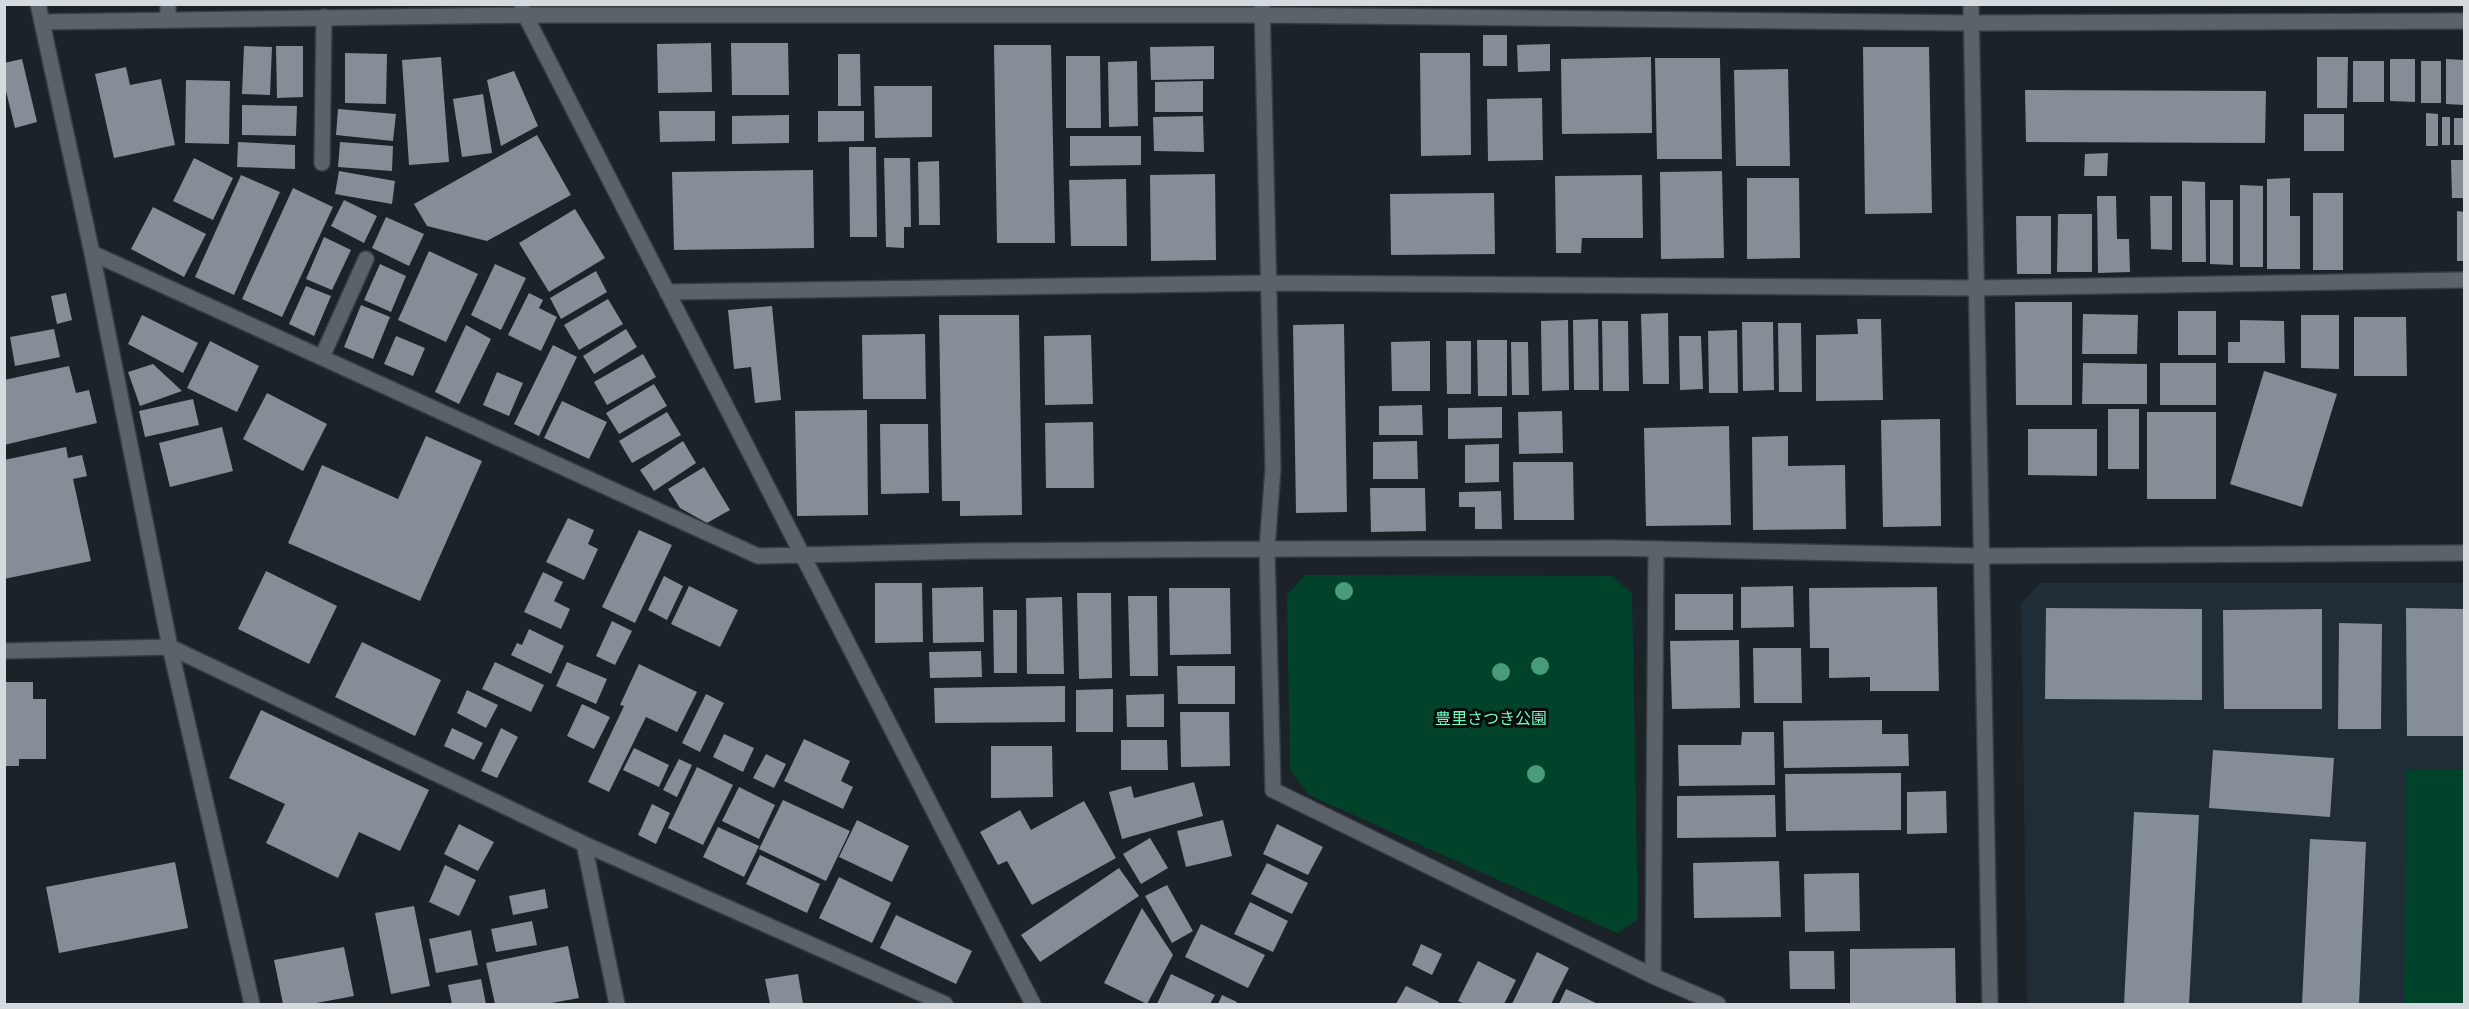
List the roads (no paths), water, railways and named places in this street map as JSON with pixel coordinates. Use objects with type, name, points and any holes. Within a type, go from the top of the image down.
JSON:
[{"type":"street","points":[[38,4],[92,253],[170,647],[252,1005]]},
{"type":"street","points":[[1971,4],[1990,1005]]},
{"type":"street","points":[[42,22],[168,12],[324,17],[522,10],[1262,10],[1972,23],[2464,21]]},
{"type":"street","points":[[522,10],[1033,1005]]},
{"type":"street","points":[[1262,10],[1273,468],[1267,549],[1273,790],[1653,976],[1718,1005]]},
{"type":"street","points":[[322,163],[324,17]]},
{"type":"street","points":[[92,253],[758,556],[963,551],[1612,548],[1656,551],[1982,556],[2464,553]]},
{"type":"street","points":[[322,357],[366,260]]},
{"type":"street","points":[[667,292],[1269,283],[1976,288],[2464,280]]},
{"type":"street","points":[[1653,976],[1656,551]]},
{"type":"street","points":[[4,651],[170,647],[584,844],[945,1005]]},
{"type":"street","points":[[584,844],[617,1005]]},
{"type":"park label","name":"豊里さつき公園","points":[[1491,720]]}]
